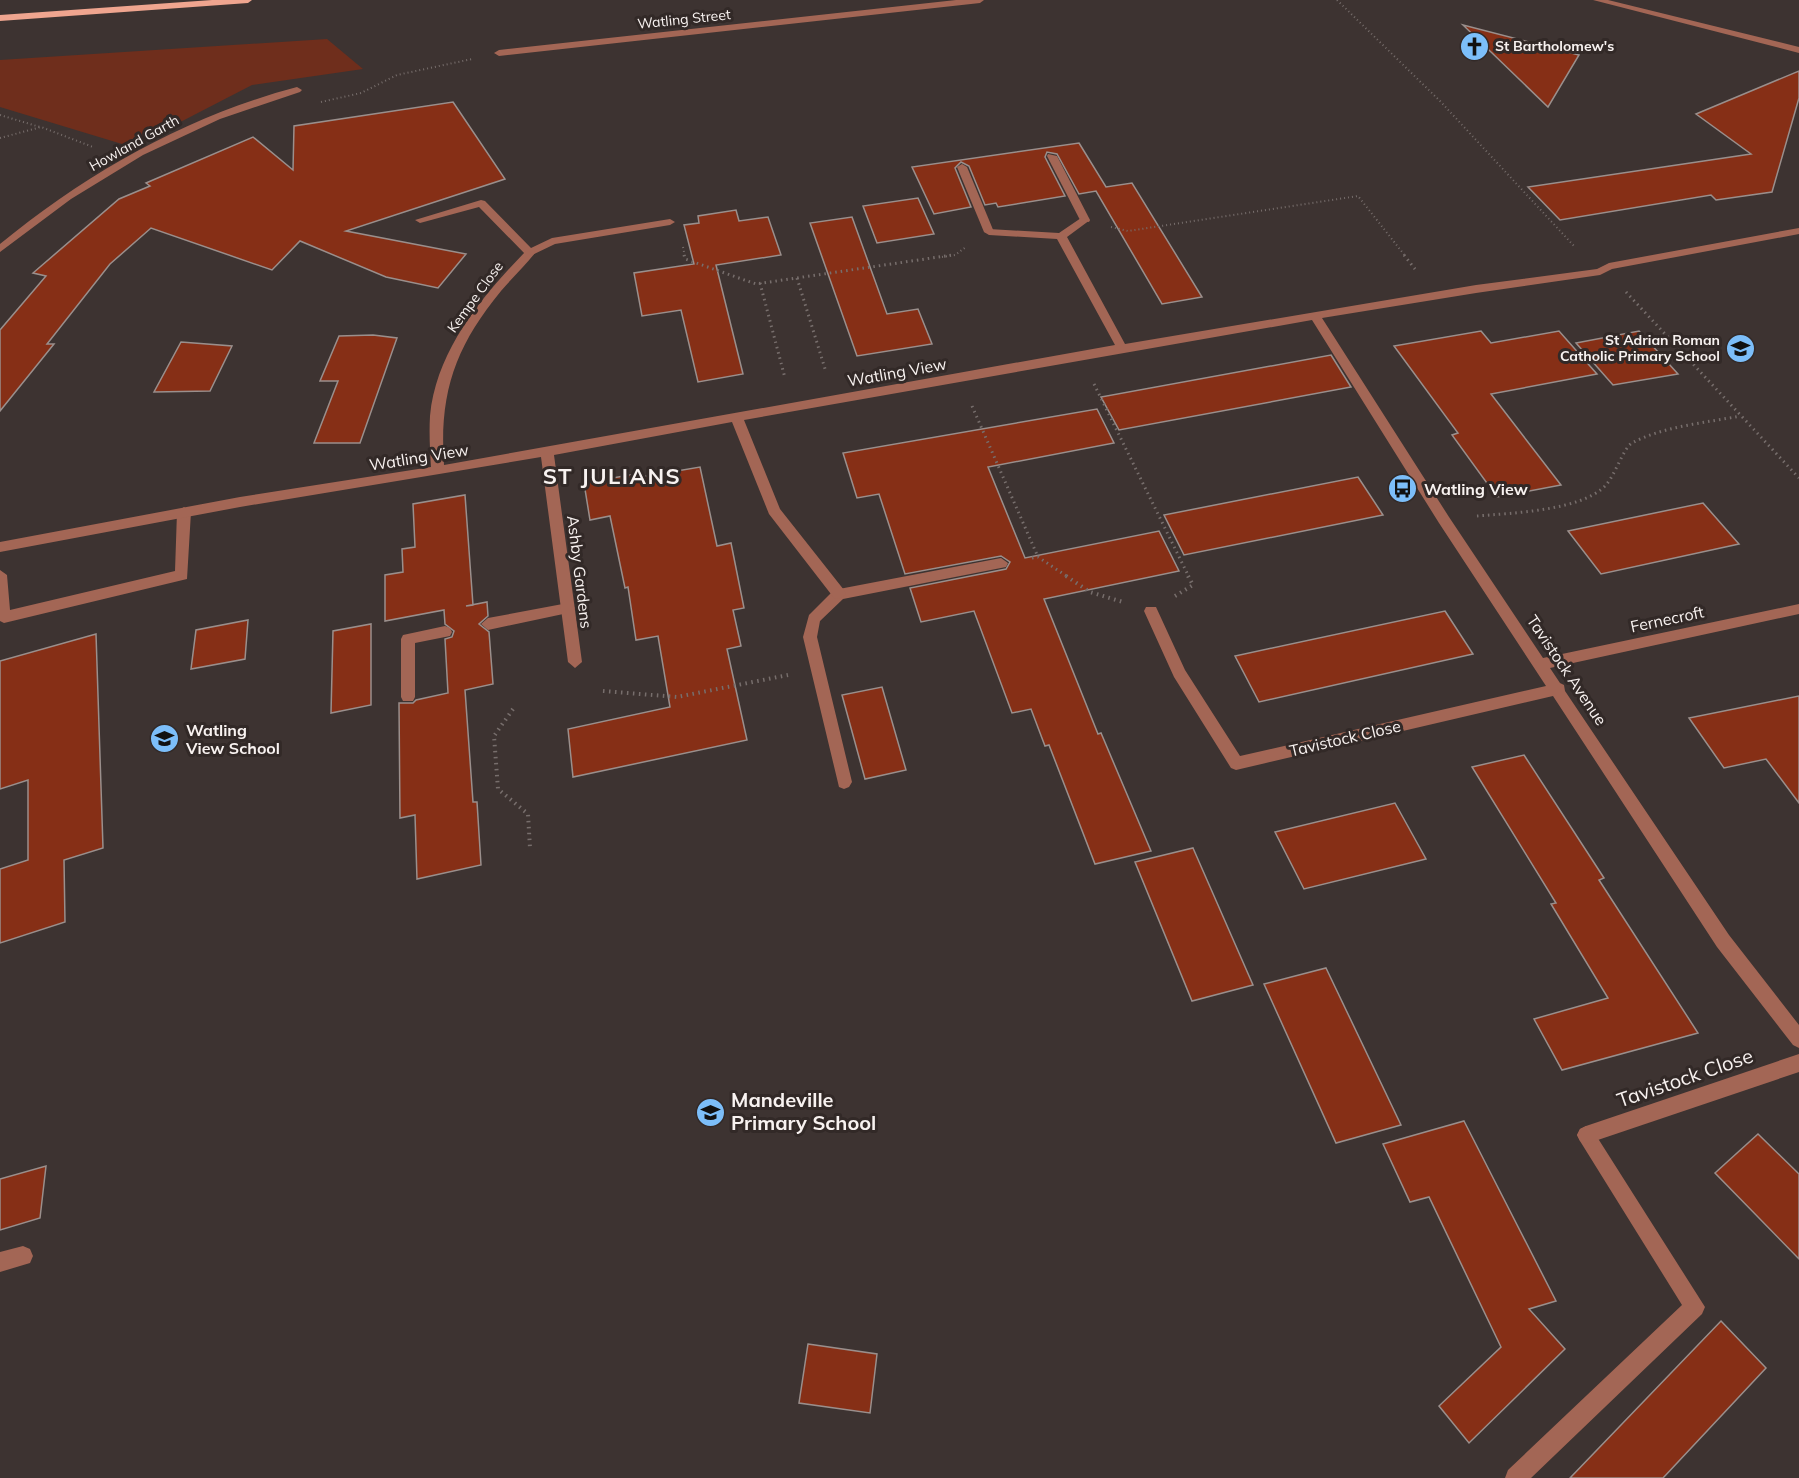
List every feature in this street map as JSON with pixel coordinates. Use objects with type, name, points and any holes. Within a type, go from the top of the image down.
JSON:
[{"type":"main road","points":[[0,18],[248,0]]},
{"type":"street","name":"Watling Street","points":[[499,53],[980,0]]},
{"type":"street","points":[[1597,0],[1799,50]]},
{"type":"street","name":"Howland Garth","points":[[0,249],[31,222],[151,146],[256,101],[297,90]]},
{"type":"street","points":[[962,167],[989,232],[1060,236],[1085,220],[1052,156]]},
{"type":"street","points":[[420,220],[481,203],[530,253]]},
{"type":"street","name":"Kempe Close","points":[[438,471],[437,410],[448,369],[462,336],[506,277],[530,253],[552,241],[670,222]]},
{"type":"street","name":"Watling View","points":[[0,547],[184,512],[438,471],[736,416],[1314,315],[1600,272],[1609,266],[1799,231]]},
{"type":"street","points":[[1060,236],[1122,348]]},
{"type":"street","name":"Tavistock Avenue","points":[[1314,315],[1444,520],[1559,689],[1723,941],[1799,1039]]},
{"type":"street","points":[[736,416],[774,511],[839,594]]},
{"type":"street","name":"Ashby Gardens","points":[[547,451],[575,662]]},
{"type":"street","points":[[0,575],[4,617],[182,574],[184,512]]},
{"type":"street","points":[[844,782],[810,637],[814,619],[839,594],[1001,563]]},
{"type":"street","points":[[488,624],[568,609]]},
{"type":"street","name":"Fernecroft","points":[[1542,664],[1799,609]]},
{"type":"street","name":"Tavistock Close","points":[[1151,611],[1179,673],[1236,763],[1559,689]]},
{"type":"street","points":[[408,697],[408,639],[445,632]]},
{"type":"street","name":"Tavistock Close","points":[[1516,1478],[1695,1307],[1586,1135],[1799,1063]]},
{"type":"street","points":[[0,1262],[23,1256]]},
{"type":"path","points":[[1336,0],[1440,101],[1587,260],[1566,263],[1577,276]]},
{"type":"path","points":[[314,103],[361,93],[397,75],[499,53]]},
{"type":"path","points":[[0,115],[63,133],[96,148],[98,159],[110,171]]},
{"type":"path","points":[[0,138],[41,127]]},
{"type":"path","points":[[1085,220],[1128,231],[1358,196],[1436,296]]},
{"type":"path","points":[[670,222],[677,222],[685,260],[760,283],[955,255],[989,232]]},
{"type":"path","points":[[797,278],[835,399]]},
{"type":"path","points":[[760,283],[793,406]]},
{"type":"path","points":[[1625,291],[1799,478]]},
{"type":"path","points":[[960,377],[1038,557],[1090,592],[1151,611],[1193,585],[1080,356]]},
{"type":"path","points":[[1444,520],[1509,513],[1582,499],[1603,488],[1617,470],[1629,444],[1653,434],[1741,416]]},
{"type":"path","points":[[1001,563],[1038,557]]},
{"type":"path","points":[[603,691],[677,696],[818,669]]},
{"type":"path","points":[[513,709],[494,736],[498,789],[528,814],[530,848]]},
{"type":"shaded area","points":[[327,39],[363,69],[252,85],[132,147],[0,107],[0,60]]},
{"type":"building","points":[[1463,25],[1579,55],[1548,107]]},
{"type":"building","points":[[1799,71],[1799,98],[1772,192],[1716,200],[1711,195],[1560,220],[1528,187],[1751,154],[1696,114]]},
{"type":"building","points":[[453,102],[505,179],[346,231],[466,254],[438,288],[386,277],[300,241],[272,270],[151,228],[110,264],[47,344],[54,344],[0,411],[0,330],[46,276],[33,273],[119,199],[150,186],[146,183],[253,137],[293,170],[294,126]]},
{"type":"building","points":[[1079,143],[1106,187],[1132,183],[1202,297],[1162,304],[1096,191],[1079,194],[1057,154],[1047,152],[1045,157],[1065,196],[998,207],[996,203],[985,205],[969,166],[961,162],[955,168],[971,207],[934,214],[912,167]]},
{"type":"building","points":[[918,198],[934,234],[877,243],[863,206]]},
{"type":"building","points":[[736,210],[739,221],[768,217],[781,255],[716,265],[743,374],[698,382],[681,310],[642,316],[634,273],[694,264],[684,225],[699,223],[698,216]]},
{"type":"building","points":[[852,217],[887,314],[918,309],[932,344],[857,356],[810,223]]},
{"type":"building","points":[[1481,331],[1491,343],[1559,331],[1597,374],[1491,394],[1561,485],[1497,497],[1452,435],[1458,433],[1394,346]]},
{"type":"building","points":[[1639,331],[1678,374],[1613,385],[1576,343]]},
{"type":"building","points":[[373,335],[397,338],[360,443],[314,443],[338,381],[320,381],[339,336]]},
{"type":"building","points":[[181,342],[232,346],[210,391],[154,392]]},
{"type":"building","points":[[1331,355],[1351,387],[1119,430],[1101,397]]},
{"type":"building","points":[[1097,409],[1114,443],[988,467],[1025,558],[1159,531],[1179,571],[1044,599],[1098,734],[1101,733],[1151,851],[1095,864],[1049,745],[1045,746],[1031,709],[1012,713],[974,611],[921,622],[910,588],[1006,569],[1010,562],[1001,556],[905,574],[879,494],[857,498],[843,453]]},
{"type":"building","points":[[700,467],[717,546],[731,543],[744,608],[733,610],[741,646],[727,649],[747,740],[573,777],[568,729],[670,707],[658,636],[636,640],[628,587],[625,588],[610,516],[590,520],[584,483],[641,473],[641,477]]},
{"type":"building","points":[[1358,477],[1383,515],[1184,555],[1164,515]]},
{"type":"building","points":[[465,495],[473,605],[487,602],[488,616],[479,624],[489,632],[493,684],[465,690],[473,802],[477,802],[481,865],[417,879],[415,815],[400,818],[399,703],[413,703],[416,700],[448,693],[445,639],[452,637],[454,631],[445,624],[444,610],[385,621],[385,575],[403,572],[402,549],[415,547],[413,504]]},
{"type":"building","points":[[1703,503],[1739,544],[1601,574],[1568,531]]},
{"type":"building","points":[[1445,611],[1473,654],[1259,702],[1235,656]]},
{"type":"building","points":[[248,620],[245,659],[191,669],[196,630]]},
{"type":"building","points":[[371,624],[371,705],[331,713],[333,631]]},
{"type":"building","points":[[96,634],[103,848],[64,860],[65,922],[0,943],[0,869],[28,860],[28,780],[0,789],[0,661]]},
{"type":"building","points":[[882,687],[906,770],[865,779],[842,695]]},
{"type":"building","points":[[1799,696],[1799,803],[1766,759],[1724,768],[1689,718]]},
{"type":"building","points":[[1524,755],[1604,878],[1599,880],[1698,1033],[1562,1070],[1534,1019],[1608,998],[1551,904],[1556,903],[1472,767]]},
{"type":"building","points":[[1395,803],[1426,859],[1304,889],[1275,832]]},
{"type":"building","points":[[1193,848],[1253,985],[1192,1001],[1135,862]]},
{"type":"building","points":[[1326,968],[1401,1125],[1336,1143],[1264,984]]},
{"type":"building","points":[[1464,1121],[1556,1301],[1529,1309],[1565,1349],[1469,1443],[1439,1406],[1501,1347],[1429,1197],[1410,1202],[1383,1144]]},
{"type":"building","points":[[1758,1134],[1799,1174],[1799,1259],[1715,1173]]},
{"type":"building","points":[[46,1166],[40,1218],[0,1230],[0,1179]]},
{"type":"building","points":[[1721,1321],[1766,1368],[1663,1478],[1570,1478]]},
{"type":"building","points":[[808,1344],[877,1354],[870,1413],[799,1403]]},
{"type":"place","name":"St Bartholomew's","points":[[1474,46]]},
{"type":"place","name":"St Adrian Roman Catholic Primary School","points":[[1741,348]]},
{"type":"place","name":"Watling View","points":[[1403,489]]},
{"type":"place","name":"Watling View School","points":[[165,739]]},
{"type":"place","name":"Mandeville Primary School","points":[[710,1112]]},
{"type":"district","name":"ST JULIANS","points":[[612,476]]}]
